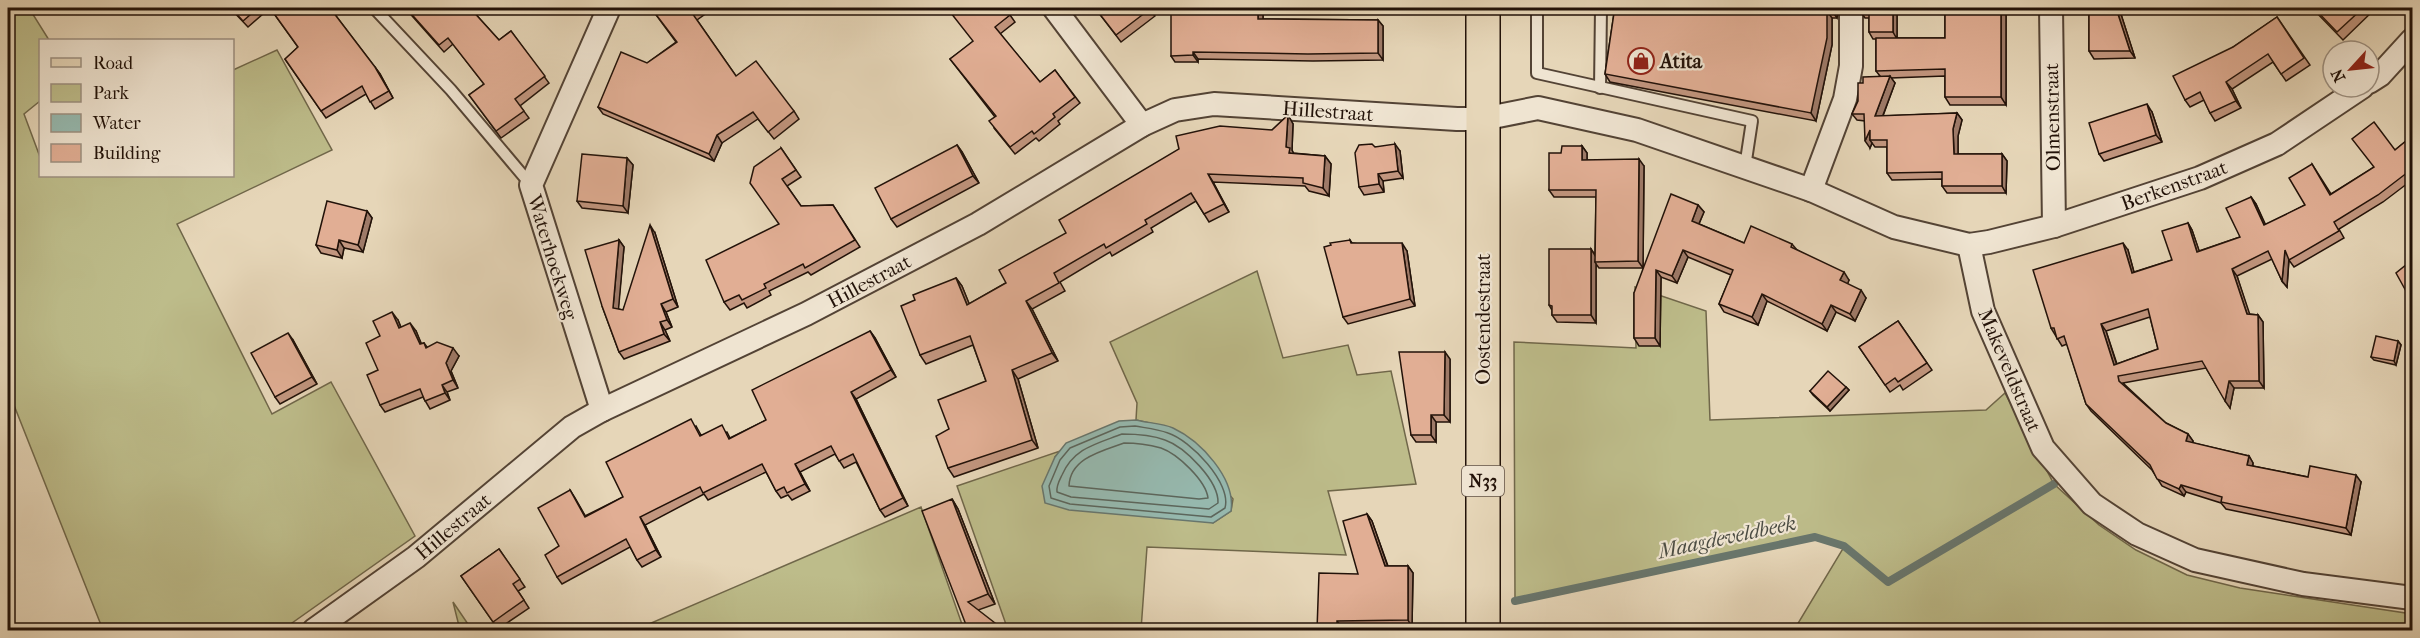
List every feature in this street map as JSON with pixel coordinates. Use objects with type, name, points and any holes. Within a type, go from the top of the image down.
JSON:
[{"type":"main road","name":"Oostendestraat","points":[[1483,8],[1483,630]]},
{"type":"street","name":"Waterhoekweg","points":[[602,410],[531,185],[609,8]]},
{"type":"street","points":[[1054,8],[1142,125]]},
{"type":"street","points":[[1811,190],[1845,99],[1851,66],[1851,8]]},
{"type":"street","name":"Olmenstraat","points":[[2051,8],[2054,226]]},
{"type":"street","points":[[2381,74],[2412,40]]},
{"type":"street","name":"Berkenstraat","points":[[1969,245],[2054,226],[2200,178],[2277,144],[2344,99]]},
{"type":"street","name":"Hillestraat","points":[[314,630],[416,557],[572,427],[602,410],[806,314],[968,230],[1142,125],[1175,110],[1214,104],[1483,119]]},
{"type":"street","points":[[1483,119],[1538,108],[1637,130],[1811,190],[1894,227],[1969,245]]},
{"type":"street","name":"Makeveldstraat","points":[[1969,245],[1983,311],[2043,448],[2092,504],[2138,534],[2195,560],[2303,584],[2412,598]]},
{"type":"lane","points":[[375,8],[451,90],[531,185]]},
{"type":"lane","points":[[1537,8],[1537,73],[1752,121],[1745,167]]},
{"type":"lane","points":[[1600,88],[1602,8]]},
{"type":"green space","points":[[8,8],[29,8],[48,39],[39,39],[39,102],[24,114],[39,154],[39,177],[234,177],[234,70],[277,50],[332,150],[177,224],[272,414],[331,382],[415,536],[282,630],[103,630],[8,390]]},
{"type":"green space","points":[[1257,271],[1283,358],[1348,345],[1357,375],[1391,371],[1416,484],[1328,491],[1346,555],[1147,547],[1141,630],[1008,630],[957,486],[1060,451],[1055,457],[1213,523],[1231,511],[1233,499],[1172,428],[1136,420],[1137,403],[1110,342]]},
{"type":"green space","points":[[1635,287],[1706,311],[1710,420],[1986,410],[2005,393],[2054,484],[2099,525],[2136,550],[2187,575],[2240,588],[2412,614],[2412,630],[1794,630],[1844,547],[1815,537],[1515,601],[1514,342],[1636,348]]},
{"type":"green space","points":[[921,507],[964,630],[635,630]]},
{"type":"green space","points":[[453,602],[472,630],[460,630]]},
{"type":"water","points":[[1136,420],[1173,428],[1195,442],[1222,474],[1228,486],[1231,511],[1213,523],[1069,510],[1045,503],[1042,486],[1055,457],[1066,443],[1119,421]]},
{"type":"building","points":[[231,8],[258,8],[243,21]]},
{"type":"building","points":[[270,8],[330,8],[375,67],[389,91],[370,102],[362,86],[321,111],[285,59],[298,47]]},
{"type":"building","points":[[406,8],[470,8],[499,40],[511,31],[545,76],[515,99],[524,111],[496,131],[469,95],[484,84],[448,38],[439,45]]},
{"type":"building","points":[[651,8],[699,8],[692,13],[736,76],[756,61],[794,111],[768,132],[753,112],[717,135],[709,154],[598,107],[621,52],[647,63],[677,42]]},
{"type":"building","points":[[947,8],[1004,8],[1010,15],[995,27],[1040,82],[1055,70],[1075,97],[1053,114],[1055,117],[1034,134],[1032,131],[1010,147],[989,121],[996,116],[950,59],[973,41]]},
{"type":"building","points":[[1095,8],[1148,8],[1150,9],[1116,35]]},
{"type":"building","points":[[1209,8],[1258,8],[1258,19],[1378,20],[1378,53],[1193,52],[1193,55],[1171,56],[1171,14],[1209,14]]},
{"type":"building","points":[[1614,8],[1832,8],[1832,11],[1827,11],[1827,38],[1811,113],[1605,74]]},
{"type":"building","points":[[1861,8],[1893,8],[1893,32],[1869,32],[1869,12],[1861,12]]},
{"type":"building","points":[[1945,8],[2001,8],[2001,97],[1945,97],[1945,69],[1876,71],[1876,38],[1945,38]]},
{"type":"building","points":[[2089,8],[2116,8],[2130,51],[2089,51]]},
{"type":"building","points":[[2314,8],[2363,8],[2337,32]]},
{"type":"building","points":[[2277,17],[2304,58],[2281,74],[2268,54],[2226,82],[2236,101],[2210,113],[2200,92],[2185,100],[2173,76],[2233,47]]},
{"type":"building","points":[[1890,76],[1875,116],[1957,113],[1953,129],[1954,154],[2002,154],[2002,186],[1942,186],[1942,172],[1887,173],[1887,140],[1870,140],[1870,130],[1865,141],[1864,114],[1852,114],[1858,101],[1858,83],[1863,83],[1863,77]]},
{"type":"building","points":[[2147,104],[2156,135],[2099,154],[2089,123]]},
{"type":"building","points":[[1288,115],[1286,147],[1290,148],[1289,153],[1325,156],[1323,188],[1303,183],[1303,178],[1208,174],[1224,204],[1204,214],[1191,193],[1145,220],[1147,224],[1106,248],[1104,244],[1054,273],[1059,283],[1026,301],[1052,353],[1012,370],[1032,440],[948,468],[936,436],[949,429],[938,400],[986,381],[970,336],[920,355],[901,306],[915,300],[913,295],[956,278],[967,305],[1006,283],[999,270],[1066,233],[1059,220],[1179,149],[1176,136],[1220,126],[1272,130]]},
{"type":"building","points":[[2374,122],[2395,150],[2412,136],[2412,169],[2378,195],[2334,222],[2339,231],[2289,260],[2285,250],[2282,281],[2268,251],[2232,269],[2247,314],[2258,315],[2259,381],[2229,381],[2225,401],[2202,361],[2118,376],[2119,381],[2166,423],[2188,434],[2186,441],[2249,456],[2247,465],[2308,477],[2310,466],[2356,475],[2346,528],[2221,502],[2222,497],[2181,485],[2179,489],[2157,479],[2150,465],[2086,404],[2064,336],[2057,339],[2054,328],[2051,328],[2033,270],[2123,243],[2132,273],[2172,260],[2162,231],[2188,223],[2197,252],[2240,237],[2226,208],[2251,197],[2264,225],[2305,205],[2289,178],[2312,164],[2330,195],[2374,167],[2352,139]],"holes":[[[2148,309],[2158,349],[2114,365],[2101,324]]]},
{"type":"building","points":[[1372,144],[1375,147],[1395,144],[1398,171],[1378,174],[1379,184],[1359,187],[1355,153],[1359,145]]},
{"type":"building","points":[[957,145],[973,176],[891,219],[875,188]]},
{"type":"building","points":[[1562,146],[1582,146],[1582,160],[1639,159],[1638,261],[1595,262],[1596,190],[1549,190],[1549,153],[1561,153]]},
{"type":"building","points":[[781,148],[796,170],[782,179],[801,206],[833,205],[855,240],[805,268],[803,264],[764,284],[766,288],[742,300],[739,295],[724,302],[706,260],[779,224],[750,183],[754,167]]},
{"type":"building","points":[[582,154],[627,158],[623,206],[577,201]]},
{"type":"building","points":[[1671,194],[1698,205],[1692,221],[1744,243],[1751,226],[1792,244],[1791,247],[1844,272],[1840,280],[1861,290],[1850,314],[1831,305],[1822,324],[1762,294],[1752,317],[1719,304],[1733,270],[1683,250],[1672,276],[1656,270],[1655,338],[1634,338],[1634,293]]},
{"type":"building","points":[[327,201],[367,211],[358,245],[339,240],[337,250],[316,245]]},
{"type":"building","points":[[650,225],[673,299],[661,304],[667,320],[660,322],[664,334],[619,352],[585,250],[619,240],[613,308],[623,310]]},
{"type":"building","points":[[1350,240],[1351,243],[1402,243],[1410,299],[1343,317],[1324,247],[1331,245],[1330,243]]},
{"type":"building","points":[[1549,249],[1591,249],[1591,315],[1552,315],[1552,306],[1549,305]]},
{"type":"building","points":[[2412,260],[2412,302],[2396,273]]},
{"type":"building","points":[[392,312],[399,328],[410,323],[420,344],[424,343],[426,348],[437,342],[453,348],[446,363],[453,380],[442,385],[445,393],[425,401],[420,389],[380,405],[367,375],[378,370],[366,343],[380,336],[373,321]]},
{"type":"building","points":[[1898,321],[1927,363],[1898,382],[1895,378],[1885,385],[1859,347]]},
{"type":"building","points":[[870,331],[891,370],[851,392],[903,498],[880,510],[853,454],[839,461],[831,446],[795,464],[805,484],[787,493],[784,487],[776,491],[762,464],[703,493],[700,487],[640,517],[656,550],[637,560],[626,539],[557,577],[545,555],[559,546],[538,508],[570,490],[585,517],[623,497],[606,462],[691,419],[700,436],[722,425],[729,439],[766,420],[752,390]]},
{"type":"building","points":[[288,333],[312,377],[275,397],[251,353]]},
{"type":"building","points":[[2376,336],[2398,341],[2394,361],[2371,357]]},
{"type":"building","points":[[1399,352],[1445,352],[1444,415],[1431,415],[1431,435],[1411,435]]},
{"type":"building","points":[[1828,371],[1846,387],[1827,407],[1810,391]]},
{"type":"building","points":[[952,499],[988,594],[968,602],[1004,630],[968,630],[922,511]]},
{"type":"building","points":[[1367,514],[1385,566],[1408,566],[1408,620],[1337,621],[1337,630],[1317,630],[1319,573],[1358,574],[1343,521]]},
{"type":"building","points":[[499,549],[520,579],[513,584],[524,600],[493,622],[461,576]]},
{"type":"waterway","name":"Maagdeveldbeek","points":[[1515,601],[1815,537],[1844,546],[1888,582],[2054,484]]},
{"type":"place","name":"Atita","points":[[1641,61]]}]
